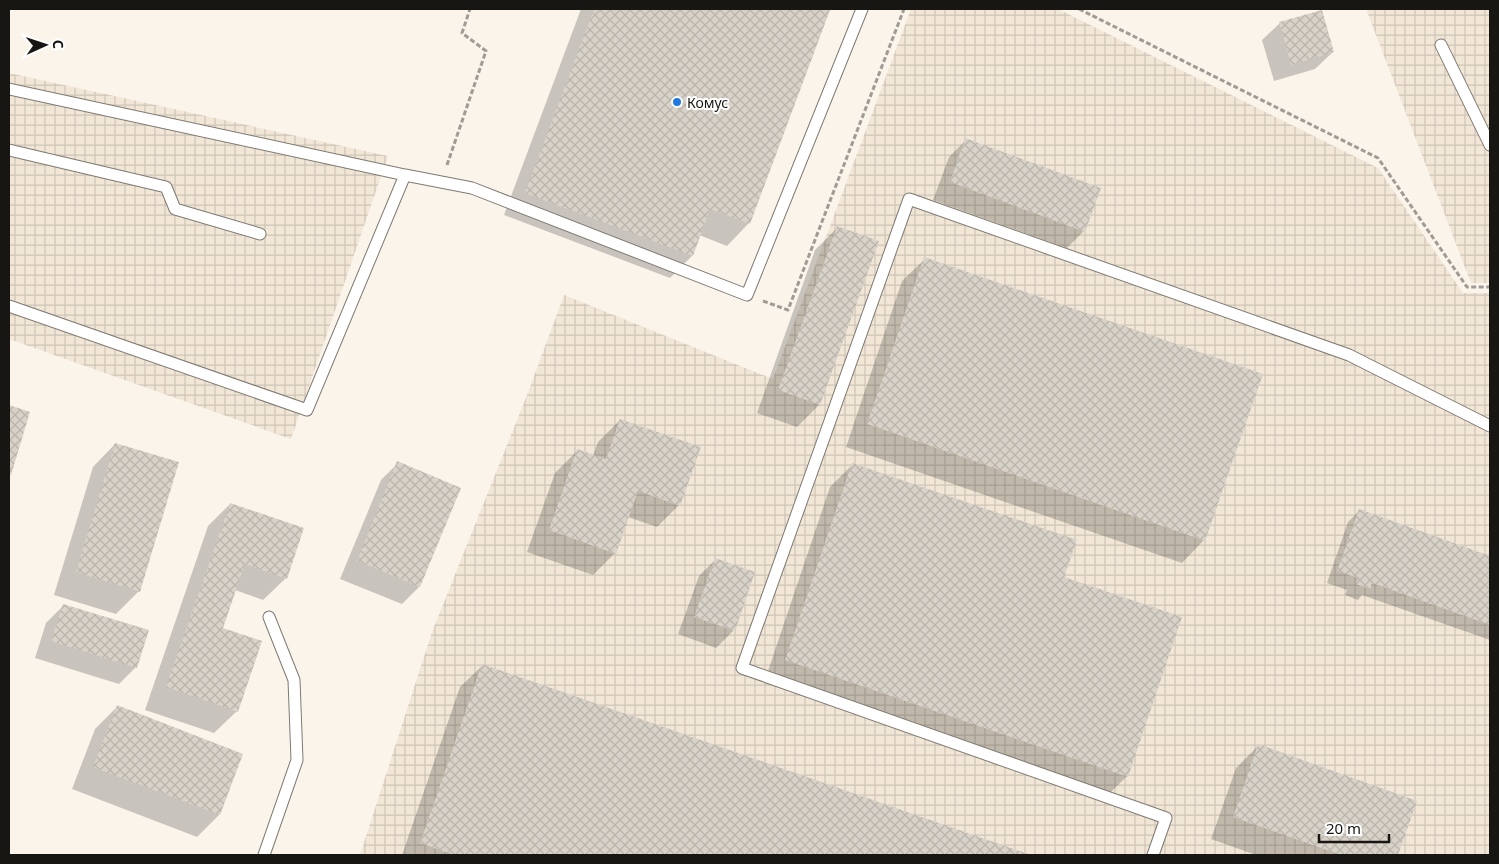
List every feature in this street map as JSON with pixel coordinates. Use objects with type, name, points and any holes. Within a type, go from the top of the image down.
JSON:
[{"type":"lane","points":[[9,88],[472,188],[747,295],[862,9]]},
{"type":"lane","points":[[1442,45],[1490,145]]},
{"type":"lane","points":[[9,150],[166,187],[175,210],[260,234]]},
{"type":"lane","points":[[9,306],[307,410],[405,175]]},
{"type":"lane","points":[[1153,855],[1166,818],[742,668],[909,199],[1349,355],[1490,426]]},
{"type":"lane","points":[[264,855],[297,760],[294,680],[269,617]]},
{"type":"path","points":[[441,182],[486,51],[462,33],[470,9]]},
{"type":"path","points":[[747,295],[788,310],[904,9]]},
{"type":"path","points":[[1079,9],[1378,158],[1467,287],[1490,287]]},
{"type":"shaded area","points":[[911,9],[1058,9],[1378,168],[1463,293],[1490,293],[1490,855],[360,855],[432,632],[527,395],[564,295],[773,379]]},
{"type":"shaded area","points":[[1366,9],[1490,9],[1490,283],[1471,283]]},
{"type":"shaded area","points":[[9,73],[388,156],[291,439],[9,339]]},
{"type":"building","name":"Комус","points":[[594,9],[830,10],[750,224],[710,209],[693,256],[525,193]]},
{"type":"building","points":[[1322,10],[1334,52],[1291,65],[1279,22]]},
{"type":"building","points":[[965,138],[1101,188],[1085,232],[950,182]]},
{"type":"building","points":[[837,226],[879,241],[820,405],[778,390]]},
{"type":"building","points":[[924,257],[1263,374],[1205,541],[867,424]]},
{"type":"building","points":[[9,405],[30,412],[11,475],[9,475]]},
{"type":"building","points":[[620,419],[701,447],[680,506],[638,491],[616,554],[549,530],[577,449],[606,459]]},
{"type":"building","points":[[115,443],[179,462],[140,592],[76,572]]},
{"type":"building","points":[[397,461],[461,488],[420,587],[357,561]]},
{"type":"building","points":[[852,463],[1077,540],[1064,577],[1182,617],[1128,777],[785,660]]},
{"type":"building","points":[[230,503],[304,528],[287,579],[245,564],[223,628],[262,641],[238,712],[166,687]]},
{"type":"building","points":[[1359,509],[1490,556],[1490,625],[1372,583],[1370,589],[1356,584],[1358,578],[1337,571]]},
{"type":"building","points":[[715,558],[755,572],[735,631],[694,617]]},
{"type":"building","points":[[63,604],[149,630],[137,668],[51,641]]},
{"type":"building","points":[[482,664],[1031,855],[454,855],[420,843]]},
{"type":"building","points":[[117,705],[243,754],[220,815],[93,767]]},
{"type":"building","points":[[1258,744],[1417,801],[1398,855],[1341,855],[1233,817]]},
{"type":"place","name":"Комус","points":[[677,102]]}]
